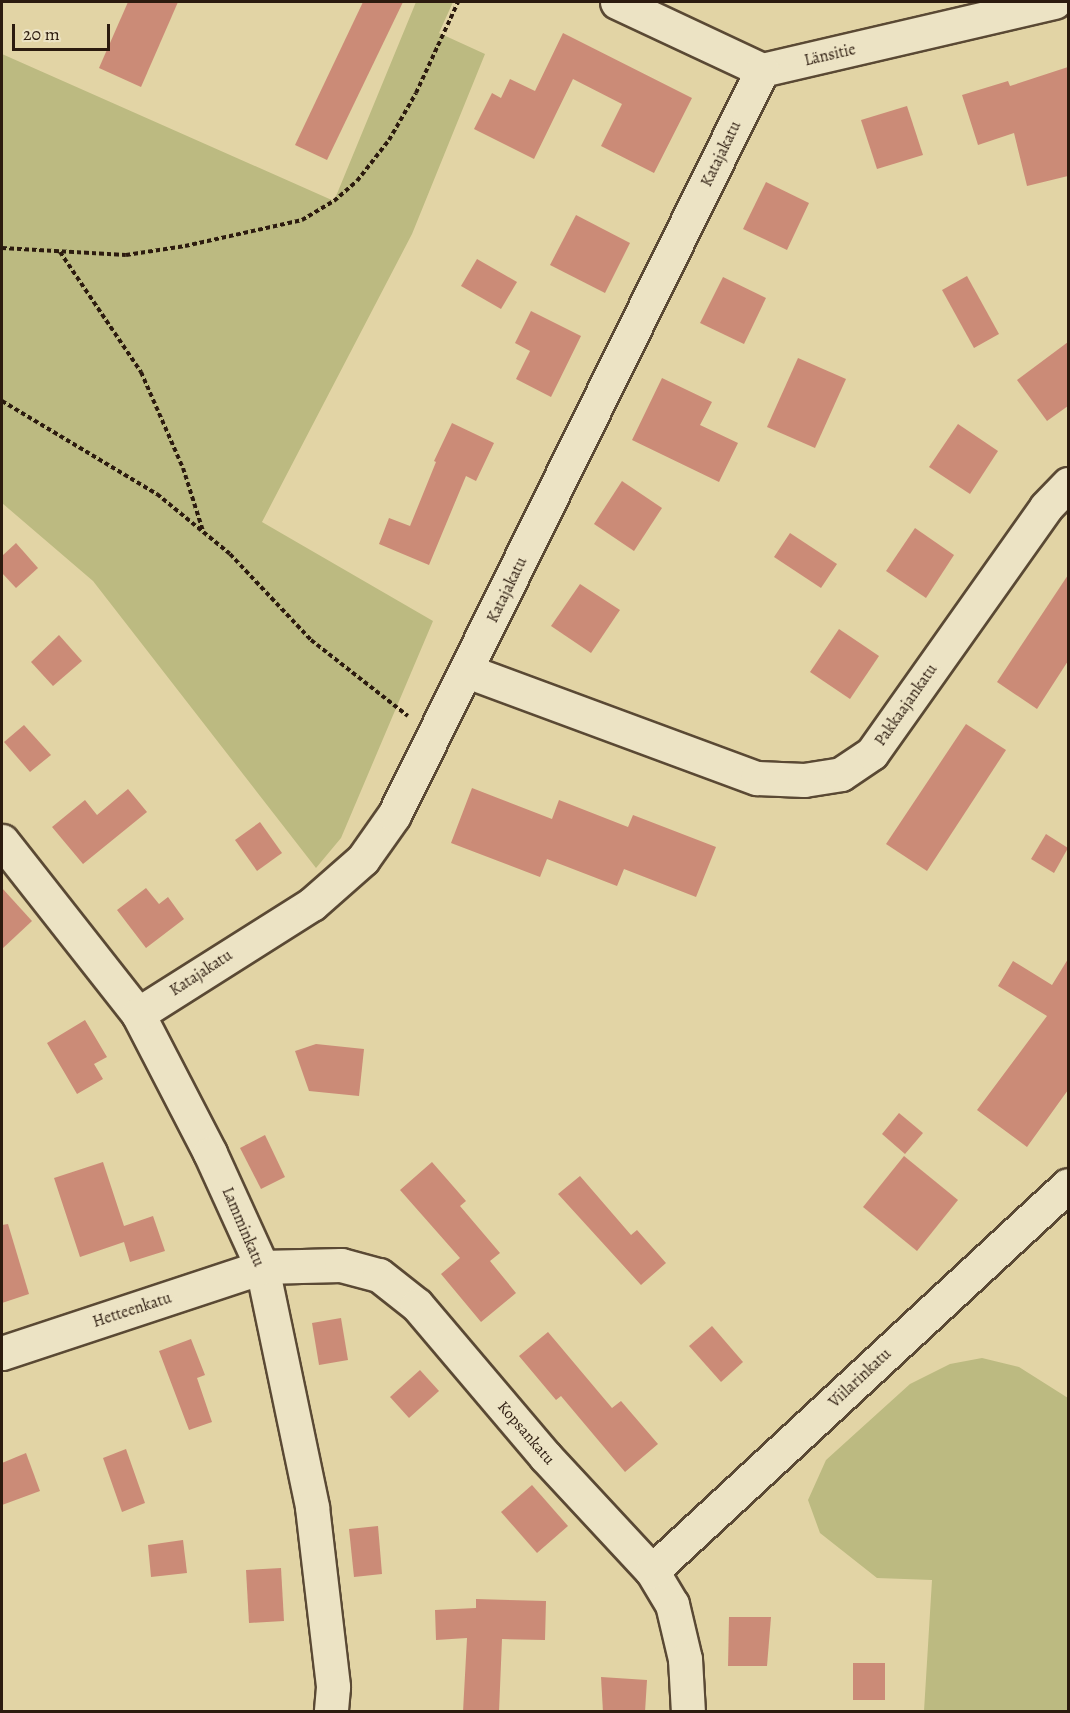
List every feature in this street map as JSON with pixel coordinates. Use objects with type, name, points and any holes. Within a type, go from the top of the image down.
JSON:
[{"type":"street","points":[[617,2],[660,10],[762,70]]},
{"type":"street","name":"Länsitie","points":[[762,70],[1054,2]]},
{"type":"street","name":"Katajakatu","points":[[138,1014],[312,904],[363,859],[394,815],[762,70]]},
{"type":"street","name":"Pakkaajankatu","points":[[467,671],[757,778],[804,780],[841,774],[872,753],[1046,507],[1068,484]]},
{"type":"street","name":"Lamminkatu","points":[[2,841],[138,1014],[210,1153],[262,1267],[312,1507],[333,1687],[331,1712]]},
{"type":"street","name":"Viilarinkatu","points":[[652,1571],[1068,1185]]},
{"type":"street","name":"Kopsankatu","points":[[262,1267],[341,1265],[379,1275],[417,1305],[545,1456],[652,1571],[672,1604],[685,1659],[688,1712]]},
{"type":"street","name":"Hetteenkatu","points":[[2,1353],[262,1267]]},
{"type":"path","points":[[2,248],[126,255],[185,246],[302,219],[334,201],[357,181],[389,140],[416,93],[458,2]]},
{"type":"path","points":[[60,252],[141,372],[183,468],[203,532]]},
{"type":"path","points":[[2,401],[158,494],[230,554],[311,640],[435,736]]},
{"type":"shaded area","points":[[416,2],[453,2],[439,33],[485,54],[412,234],[262,522],[433,621],[341,838],[316,868],[93,581],[2,503],[2,54],[334,201]]},
{"type":"shaded area","points":[[982,1358],[1019,1367],[1068,1398],[1068,1711],[924,1711],[932,1580],[877,1578],[820,1533],[808,1500],[826,1460],[910,1384],[950,1364]]},
{"type":"building","points":[[128,2],[178,2],[141,87],[99,68]]},
{"type":"building","points":[[363,2],[403,2],[327,160],[295,145]]},
{"type":"building","points":[[563,33],[692,98],[654,173],[601,146],[622,104],[573,79],[534,159],[474,129],[492,93],[501,98],[510,79],[535,91]]},
{"type":"building","points":[[1068,67],[1068,176],[1027,186],[1014,133],[978,145],[962,95],[1008,81],[1010,86]]},
{"type":"building","points":[[907,106],[923,155],[877,169],[861,120]]},
{"type":"building","points":[[766,182],[809,203],[787,250],[743,229]]},
{"type":"building","points":[[576,215],[630,243],[605,293],[550,265]]},
{"type":"building","points":[[477,259],[517,282],[501,309],[461,286]]},
{"type":"building","points":[[967,276],[999,334],[974,348],[942,290]]},
{"type":"building","points":[[723,277],[766,298],[744,344],[700,323]]},
{"type":"building","points":[[531,311],[581,336],[551,397],[516,379],[530,351],[515,343]]},
{"type":"building","points":[[1068,342],[1068,406],[1047,421],[1017,380]]},
{"type":"building","points":[[798,358],[846,379],[815,448],[767,427]]},
{"type":"building","points":[[662,378],[712,402],[700,425],[738,443],[719,482],[632,440]]},
{"type":"building","points":[[452,423],[494,443],[476,481],[466,476],[429,565],[379,544],[389,518],[410,526],[436,462],[434,461]]},
{"type":"building","points":[[958,424],[998,451],[970,494],[929,467]]},
{"type":"building","points":[[622,481],[662,508],[634,551],[594,524]]},
{"type":"building","points":[[915,528],[954,555],[926,598],[886,571]]},
{"type":"building","points":[[790,533],[837,564],[821,588],[774,557]]},
{"type":"building","points":[[16,543],[38,568],[16,588],[2,573],[2,556]]},
{"type":"building","points":[[1068,575],[1068,661],[1037,709],[997,682]]},
{"type":"building","points":[[580,584],[620,610],[591,653],[551,626]]},
{"type":"building","points":[[839,629],[879,656],[850,699],[810,672]]},
{"type":"building","points":[[59,635],[82,661],[53,686],[31,662]]},
{"type":"building","points":[[966,724],[1006,750],[927,871],[886,844]]},
{"type":"building","points":[[24,725],[51,755],[30,772],[4,742]]},
{"type":"building","points":[[472,788],[552,819],[559,800],[628,827],[633,815],[716,847],[696,897],[624,869],[617,886],[547,859],[540,877],[451,843]]},
{"type":"building","points":[[128,789],[147,812],[83,864],[52,827],[85,800],[97,815]]},
{"type":"building","points":[[260,822],[282,853],[257,871],[235,840]]},
{"type":"building","points":[[1046,834],[1068,848],[1054,873],[1031,859]]},
{"type":"building","points":[[2,888],[32,921],[2,949]]},
{"type":"building","points":[[146,888],[159,904],[168,897],[184,919],[146,948],[117,910]]},
{"type":"building","points":[[1068,959],[1068,1090],[1027,1147],[977,1110],[1047,1016],[998,986],[1013,961],[1052,985]]},
{"type":"building","points":[[85,1020],[107,1057],[94,1064],[103,1079],[77,1094],[47,1043]]},
{"type":"building","points":[[316,1044],[364,1049],[359,1096],[309,1091],[295,1051]]},
{"type":"building","points":[[899,1113],[923,1133],[905,1154],[882,1134]]},
{"type":"building","points":[[265,1135],[285,1177],[261,1189],[240,1148]]},
{"type":"building","points":[[904,1156],[958,1200],[917,1251],[863,1207]]},
{"type":"building","points":[[103,1162],[124,1226],[153,1216],[165,1251],[130,1262],[124,1242],[80,1257],[54,1178]]},
{"type":"building","points":[[432,1162],[466,1201],[460,1206],[500,1253],[490,1261],[516,1293],[481,1322],[441,1274],[460,1258],[400,1190]]},
{"type":"building","points":[[580,1176],[631,1235],[637,1230],[666,1263],[641,1285],[558,1194]]},
{"type":"building","points":[[8,1224],[29,1294],[2,1303],[2,1225]]},
{"type":"building","points":[[341,1318],[348,1360],[319,1365],[312,1323]]},
{"type":"building","points":[[712,1326],[743,1362],[721,1382],[689,1346]]},
{"type":"building","points":[[548,1332],[612,1408],[621,1401],[658,1444],[625,1472],[561,1396],[556,1400],[519,1356]]},
{"type":"building","points":[[191,1339],[205,1375],[197,1378],[212,1422],[189,1430],[159,1351]]},
{"type":"building","points":[[420,1370],[439,1391],[409,1418],[390,1397]]},
{"type":"building","points":[[126,1449],[145,1503],[122,1512],[103,1458]]},
{"type":"building","points":[[26,1453],[40,1491],[2,1505],[2,1463]]},
{"type":"building","points":[[532,1485],[568,1526],[537,1553],[501,1512]]},
{"type":"building","points":[[378,1526],[382,1574],[354,1577],[349,1529]]},
{"type":"building","points":[[183,1540],[187,1573],[151,1577],[148,1545]]},
{"type":"building","points":[[281,1568],[284,1621],[249,1623],[246,1570]]},
{"type":"building","points":[[476,1599],[546,1601],[545,1640],[502,1639],[499,1712],[463,1712],[467,1638],[436,1640],[435,1610],[476,1608]]},
{"type":"building","points":[[729,1617],[771,1617],[767,1666],[728,1666]]},
{"type":"building","points":[[853,1663],[885,1663],[885,1700],[853,1700]]},
{"type":"building","points":[[601,1677],[647,1680],[645,1712],[603,1712]]}]
